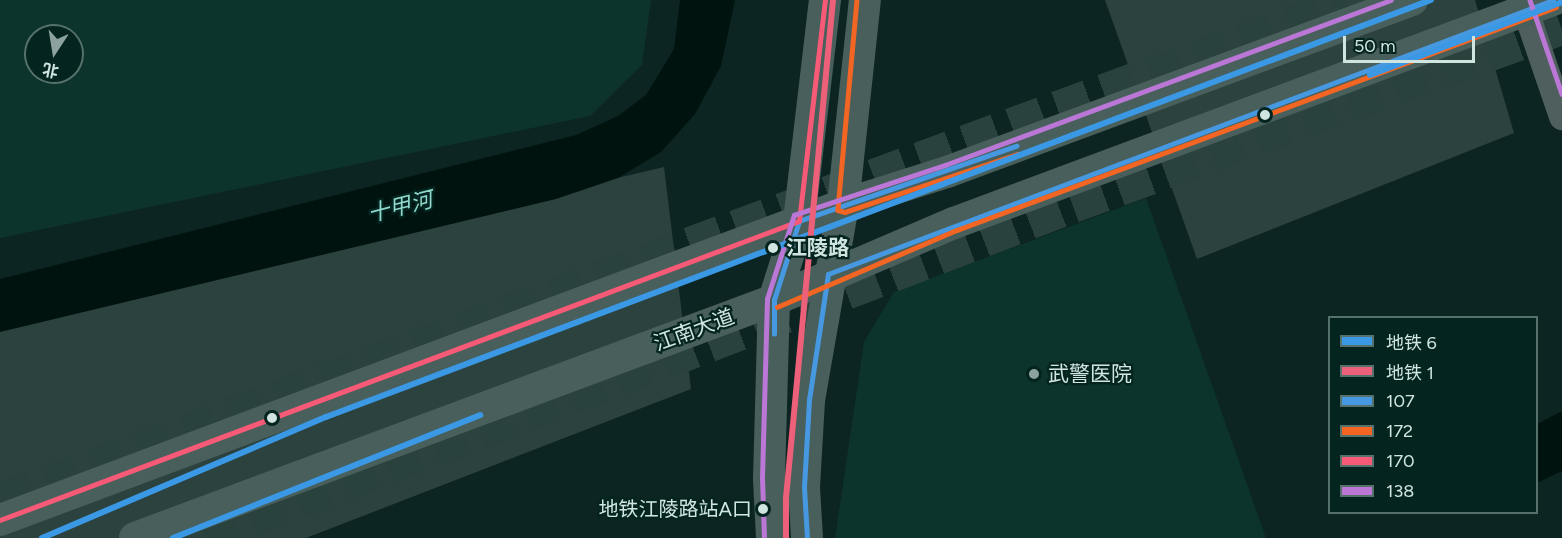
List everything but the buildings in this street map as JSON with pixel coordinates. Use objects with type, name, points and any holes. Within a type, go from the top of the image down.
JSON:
[{"type":"main road","points":[[772,538],[769,478],[774,300],[799,221],[825,0]]},
{"type":"main road","points":[[807,538],[804,487],[808,400],[828,274],[843,205],[865,0]]},
{"type":"main road","points":[[0,520],[799,221],[947,172],[1412,0]]},
{"type":"main road","name":"江南大道","points":[[135,538],[774,300],[828,274],[1534,3]]},
{"type":"street","points":[[1534,3],[1562,117]]},
{"type":"shaded area","points":[[0,0],[651,0],[642,65],[590,116],[0,238]]},
{"type":"shaded area","points":[[1105,0],[1475,0],[1514,133],[1197,259]]},
{"type":"shaded area","points":[[664,167],[691,389],[306,538],[0,538],[0,323]]},
{"type":"shaded area","name":"武警医院","points":[[1146,198],[1266,538],[835,538],[864,342],[894,292]]},
{"type":"water","name":"十甲河","points":[[680,0],[735,0],[721,66],[695,114],[661,152],[618,178],[556,199],[0,332],[0,279],[576,135],[618,116],[646,95],[674,49]]},
{"type":"water","points":[[1562,411],[1562,471],[1538,483],[1538,423]]},
{"type":"tunnel","points":[[0,498],[1347,0]]},
{"type":"tunnel","points":[[206,538],[1073,206],[1562,28]]},
{"type":"metro line","name":"1","points":[[786,538],[786,498],[833,0]]},
{"type":"metro line","name":"6","points":[[42,538],[326,417],[1431,0]]},
{"type":"metro line","name":"6","points":[[1370,75],[1562,2]]},
{"type":"metro line","name":"6","points":[[173,538],[480,415]]},
{"type":"transit line","name":"170","points":[[799,221],[825,0]]},
{"type":"transit line","name":"172","points":[[857,0],[838,210],[845,212],[1017,154]]},
{"type":"transit line","name":"138","points":[[764,538],[762,478],[767,299],[794,215],[945,165],[1390,0]]},
{"type":"transit line","name":"138","points":[[1530,0],[1562,94]]},
{"type":"transit line","name":"107","points":[[807,538],[804,487],[809,400],[828,274],[1553,0]]},
{"type":"transit line","name":"172","points":[[777,307],[957,230],[1556,7]]},
{"type":"transit line","name":"107","points":[[774,334],[774,300],[799,221],[1016,146]]},
{"type":"transit line","name":"170","points":[[0,520],[799,221]]},
{"type":"place","name":"江陵路","points":[[773,248]]},
{"type":"place","name":"武警医院","points":[[1034,374]]},
{"type":"place","name":"地铁江陵路站A口","points":[[763,509]]}]
